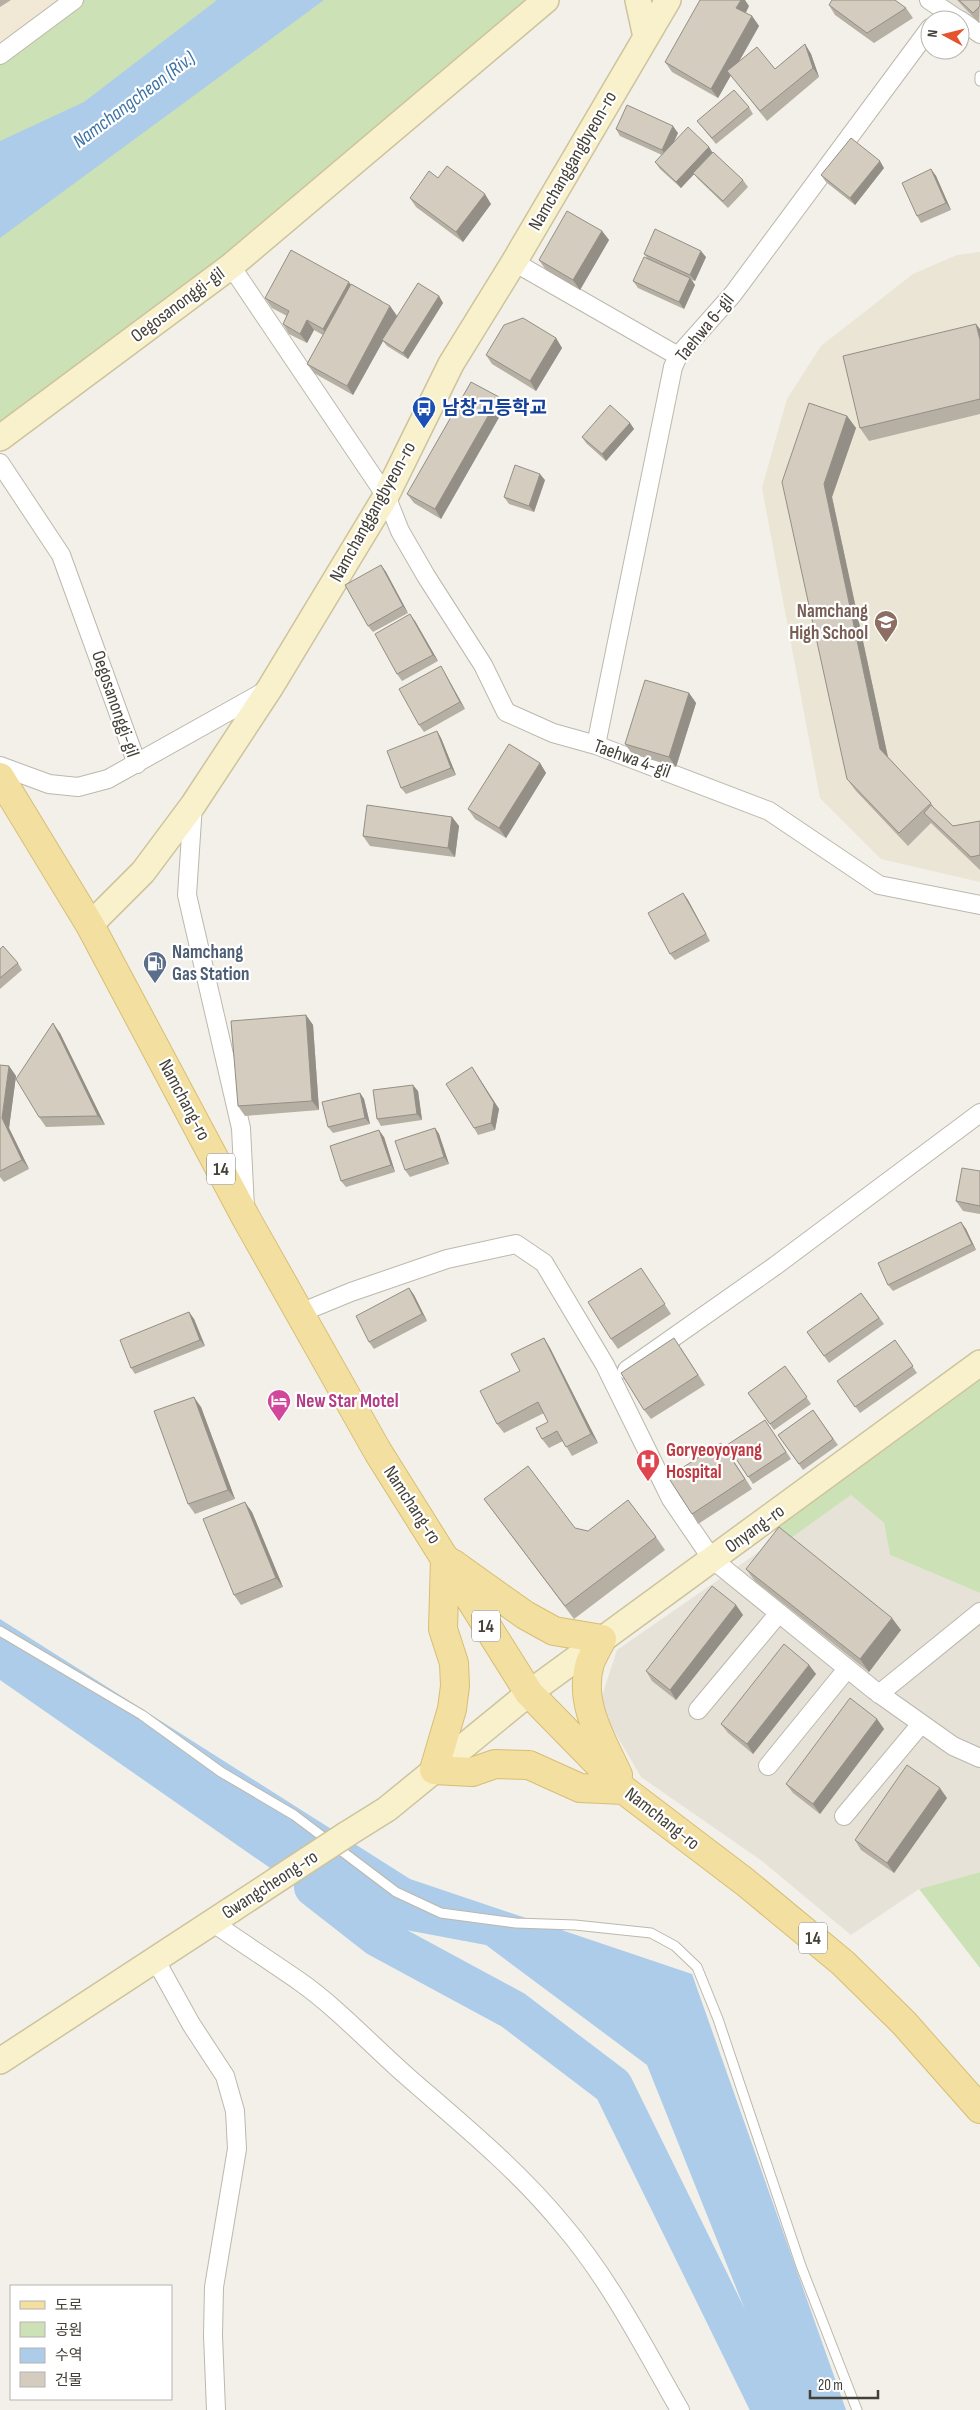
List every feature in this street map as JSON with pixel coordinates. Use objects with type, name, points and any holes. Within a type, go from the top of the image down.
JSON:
[{"type":"main road","name":"Namchang-ro","points":[[0,777],[90,925],[246,1218],[378,1452],[529,1693],[624,1790],[745,1882],[843,1963],[904,2023],[980,2110]]},
{"type":"main road","points":[[446,1558],[525,1615],[554,1631],[602,1639],[590,1662],[586,1680],[589,1711],[624,1790],[580,1788],[528,1765],[495,1764],[472,1772],[434,1770],[452,1709],[455,1686],[454,1663],[444,1629],[446,1558]]},
{"type":"street","points":[[0,55],[74,0]]},
{"type":"street","points":[[230,266],[546,0]]},
{"type":"street","points":[[638,0],[646,37]]},
{"type":"street","name":"Namchanggangbyeon-ro","points":[[90,925],[143,872],[193,805],[270,688],[386,496],[452,364],[668,0]]},
{"type":"street","name":"Taehwa 6-gil","points":[[596,745],[674,367],[678,356],[733,294],[920,42]]},
{"type":"street","points":[[514,262],[678,356]]},
{"type":"street","name":"Oegosanonggi-gil","points":[[0,438],[230,266],[386,496]]},
{"type":"street","name":"Oegosanonggi-gil","points":[[0,463],[61,555],[138,764],[108,779],[78,787],[49,784],[0,766]]},
{"type":"street","name":"Taehwa 4-gil","points":[[386,496],[400,531],[483,665],[506,712],[554,733],[596,745],[769,811],[878,885],[980,905]]},
{"type":"street","points":[[138,764],[270,688]]},
{"type":"street","points":[[193,805],[187,895],[241,1128],[246,1218]]},
{"type":"street","points":[[613,1380],[775,1266],[980,1113]]},
{"type":"street","points":[[300,1313],[351,1292],[447,1259],[516,1244],[544,1263],[613,1380],[671,1500],[712,1560],[879,1694],[953,1746],[980,1758]]},
{"type":"street","name":"Onyang-ro","points":[[529,1693],[980,1363]]},
{"type":"street","points":[[879,1694],[980,1612]]},
{"type":"street","points":[[698,1710],[778,1613]]},
{"type":"street","points":[[768,1766],[847,1669]]},
{"type":"street","name":"Gwangcheong-ro","points":[[0,2061],[387,1808],[529,1693]]},
{"type":"street","points":[[844,1816],[921,1724]]},
{"type":"street","points":[[222,1916],[258,1955],[300,1982],[339,2014],[410,2079],[453,2113],[520,2178],[563,2224],[592,2262],[680,2410]]},
{"type":"street","points":[[155,1959],[191,2024],[225,2076],[235,2111],[237,2149],[214,2287],[213,2335],[216,2410]]},
{"type":"lane","points":[[980,76],[980,81]]},
{"type":"lane","points":[[0,1631],[142,1715],[221,1772],[294,1815],[396,1892],[441,1913],[516,1923],[575,1924],[651,1934],[675,1946],[697,1967],[718,2019],[801,2266],[857,2410]]},
{"type":"shaded area","points":[[0,0],[75,0],[0,55]]},
{"type":"shaded area","points":[[929,0],[980,0],[980,34],[970,27],[970,10],[944,10]]},
{"type":"shaded area","name":"Namchang High School","points":[[980,252],[980,882],[881,859],[820,798],[762,488],[787,399],[821,346],[913,274],[957,255]]},
{"type":"shaded area","points":[[851,1495],[884,1523],[890,1555],[980,1593],[980,1872],[919,1889],[851,1935],[762,1861],[641,1777],[599,1705],[617,1650],[779,1538],[790,1539]]},
{"type":"green space","points":[[75,0],[546,0],[0,438],[0,55]]},
{"type":"green space","points":[[980,1363],[980,1593],[890,1555],[884,1523],[851,1495],[790,1539],[762,1523]]},
{"type":"green space","points":[[980,1872],[980,1968],[919,1889]]},
{"type":"water","name":"Namchangcheon (Riv.)","points":[[217,0],[324,0],[0,238],[0,141],[84,102]]},
{"type":"water","points":[[0,1619],[410,1879],[692,1974],[846,2410],[785,2410],[647,2065],[486,1945],[342,1918],[0,1680]]},
{"type":"building","points":[[700,0],[741,0],[736,8],[752,16],[711,89],[665,62]]},
{"type":"building","points":[[832,0],[895,0],[906,8],[867,33],[829,5]]},
{"type":"building","points":[[959,0],[980,0],[980,6],[973,13]]},
{"type":"building","points":[[805,44],[813,68],[760,111],[727,71],[757,47],[775,69]]},
{"type":"building","points":[[734,90],[749,107],[712,138],[697,121]]},
{"type":"building","points":[[627,105],[673,126],[662,150],[616,129]]},
{"type":"building","points":[[688,127],[709,147],[676,182],[655,162]]},
{"type":"building","points":[[851,138],[880,161],[850,198],[821,175]]},
{"type":"building","points":[[713,152],[743,180],[723,201],[693,173]]},
{"type":"building","points":[[447,166],[485,194],[456,232],[410,198],[429,171],[438,178]]},
{"type":"building","points":[[931,169],[946,203],[917,216],[902,183]]},
{"type":"building","points":[[567,211],[602,231],[573,280],[539,260]]},
{"type":"building","points":[[655,229],[701,251],[690,275],[644,254]]},
{"type":"building","points":[[291,250],[349,282],[323,329],[307,320],[300,334],[283,324],[289,311],[265,298]]},
{"type":"building","points":[[644,257],[690,278],[679,302],[633,281]]},
{"type":"building","points":[[418,283],[439,296],[403,353],[382,340]]},
{"type":"building","points":[[351,284],[390,306],[347,386],[307,364]]},
{"type":"building","points":[[523,318],[556,338],[530,381],[486,355],[504,325]]},
{"type":"building","points":[[976,324],[980,340],[980,399],[860,428],[843,356]]},
{"type":"building","points":[[471,382],[499,397],[435,509],[407,494]]},
{"type":"building","points":[[809,403],[847,416],[824,484],[880,749],[931,803],[899,833],[847,779],[782,482]]},
{"type":"building","points":[[610,405],[630,423],[602,454],[582,437]]},
{"type":"building","points":[[515,465],[540,474],[529,506],[504,497]]},
{"type":"building","points":[[381,565],[403,606],[368,626],[345,585]]},
{"type":"building","points":[[410,614],[433,655],[397,674],[375,634]]},
{"type":"building","points":[[441,666],[460,702],[419,725],[399,689]]},
{"type":"building","points":[[645,680],[689,693],[669,757],[625,744]]},
{"type":"building","points":[[437,731],[451,768],[401,788],[387,751]]},
{"type":"building","points":[[509,744],[540,763],[499,828],[468,809]]},
{"type":"building","points":[[367,805],[452,817],[448,848],[363,836]]},
{"type":"building","points":[[931,805],[953,826],[980,821],[980,855],[971,857],[924,813]]},
{"type":"building","points":[[683,893],[706,934],[670,954],[648,913]]},
{"type":"building","points":[[3,946],[18,963],[0,978],[0,949]]},
{"type":"building","points":[[306,1015],[312,1101],[238,1106],[231,1021]]},
{"type":"building","points":[[53,1023],[98,1116],[39,1117],[16,1079]]},
{"type":"building","points":[[0,1065],[9,1066],[2,1118],[22,1160],[0,1171]]},
{"type":"building","points":[[472,1067],[494,1103],[491,1123],[474,1128],[446,1084]]},
{"type":"building","points":[[413,1085],[417,1114],[377,1119],[373,1090]]},
{"type":"building","points":[[360,1093],[365,1118],[328,1127],[322,1102]]},
{"type":"building","points":[[435,1128],[444,1157],[405,1170],[395,1141]]},
{"type":"building","points":[[379,1130],[391,1165],[341,1181],[330,1146]]},
{"type":"building","points":[[962,1168],[980,1171],[980,1206],[956,1201]]},
{"type":"building","points":[[961,1222],[972,1244],[888,1285],[878,1263]]},
{"type":"building","points":[[641,1268],[665,1304],[611,1339],[588,1302]]},
{"type":"building","points":[[409,1288],[422,1314],[369,1342],[356,1316]]},
{"type":"building","points":[[861,1293],[879,1318],[824,1356],[807,1332]]},
{"type":"building","points":[[189,1312],[200,1340],[131,1368],[120,1340]]},
{"type":"building","points":[[544,1338],[591,1434],[566,1447],[557,1431],[542,1439],[536,1428],[548,1422],[538,1402],[497,1424],[480,1391],[520,1371],[511,1354]]},
{"type":"building","points":[[674,1338],[698,1375],[644,1410],[621,1373]]},
{"type":"building","points":[[895,1340],[913,1366],[855,1407],[837,1381]]},
{"type":"building","points":[[785,1366],[807,1397],[770,1424],[748,1393]]},
{"type":"building","points":[[194,1397],[228,1490],[188,1504],[154,1411]]},
{"type":"building","points":[[813,1410],[833,1439],[799,1464],[778,1435]]},
{"type":"building","points":[[765,1420],[786,1452],[748,1477],[727,1445]]},
{"type":"building","points":[[721,1443],[745,1479],[692,1514],[668,1477]]},
{"type":"building","points":[[528,1466],[575,1528],[588,1531],[628,1500],[656,1537],[565,1606],[484,1499]]},
{"type":"building","points":[[245,1502],[276,1578],[234,1595],[203,1519]]},
{"type":"building","points":[[779,1527],[892,1618],[860,1659],[746,1569]]},
{"type":"building","points":[[712,1586],[736,1605],[670,1690],[646,1671]]},
{"type":"building","points":[[784,1644],[809,1665],[747,1744],[721,1724]]},
{"type":"building","points":[[850,1698],[877,1719],[813,1804],[786,1784]]},
{"type":"building","points":[[907,1765],[940,1788],[887,1863],[855,1840]]},
{"type":"waterway","points":[[314,1887],[378,1937],[513,2010],[613,2086],[772,2410]]},
{"type":"place","name":"남창고등학교","points":[[424,429]]},
{"type":"place","name":"Namchang High School","points":[[886,643]]},
{"type":"place","name":"Namchang Gas Station","points":[[155,984]]},
{"type":"place","name":"New Star Motel","points":[[279,1422]]},
{"type":"place","name":"Goryeoyoyang Hospital","points":[[648,1482]]}]
